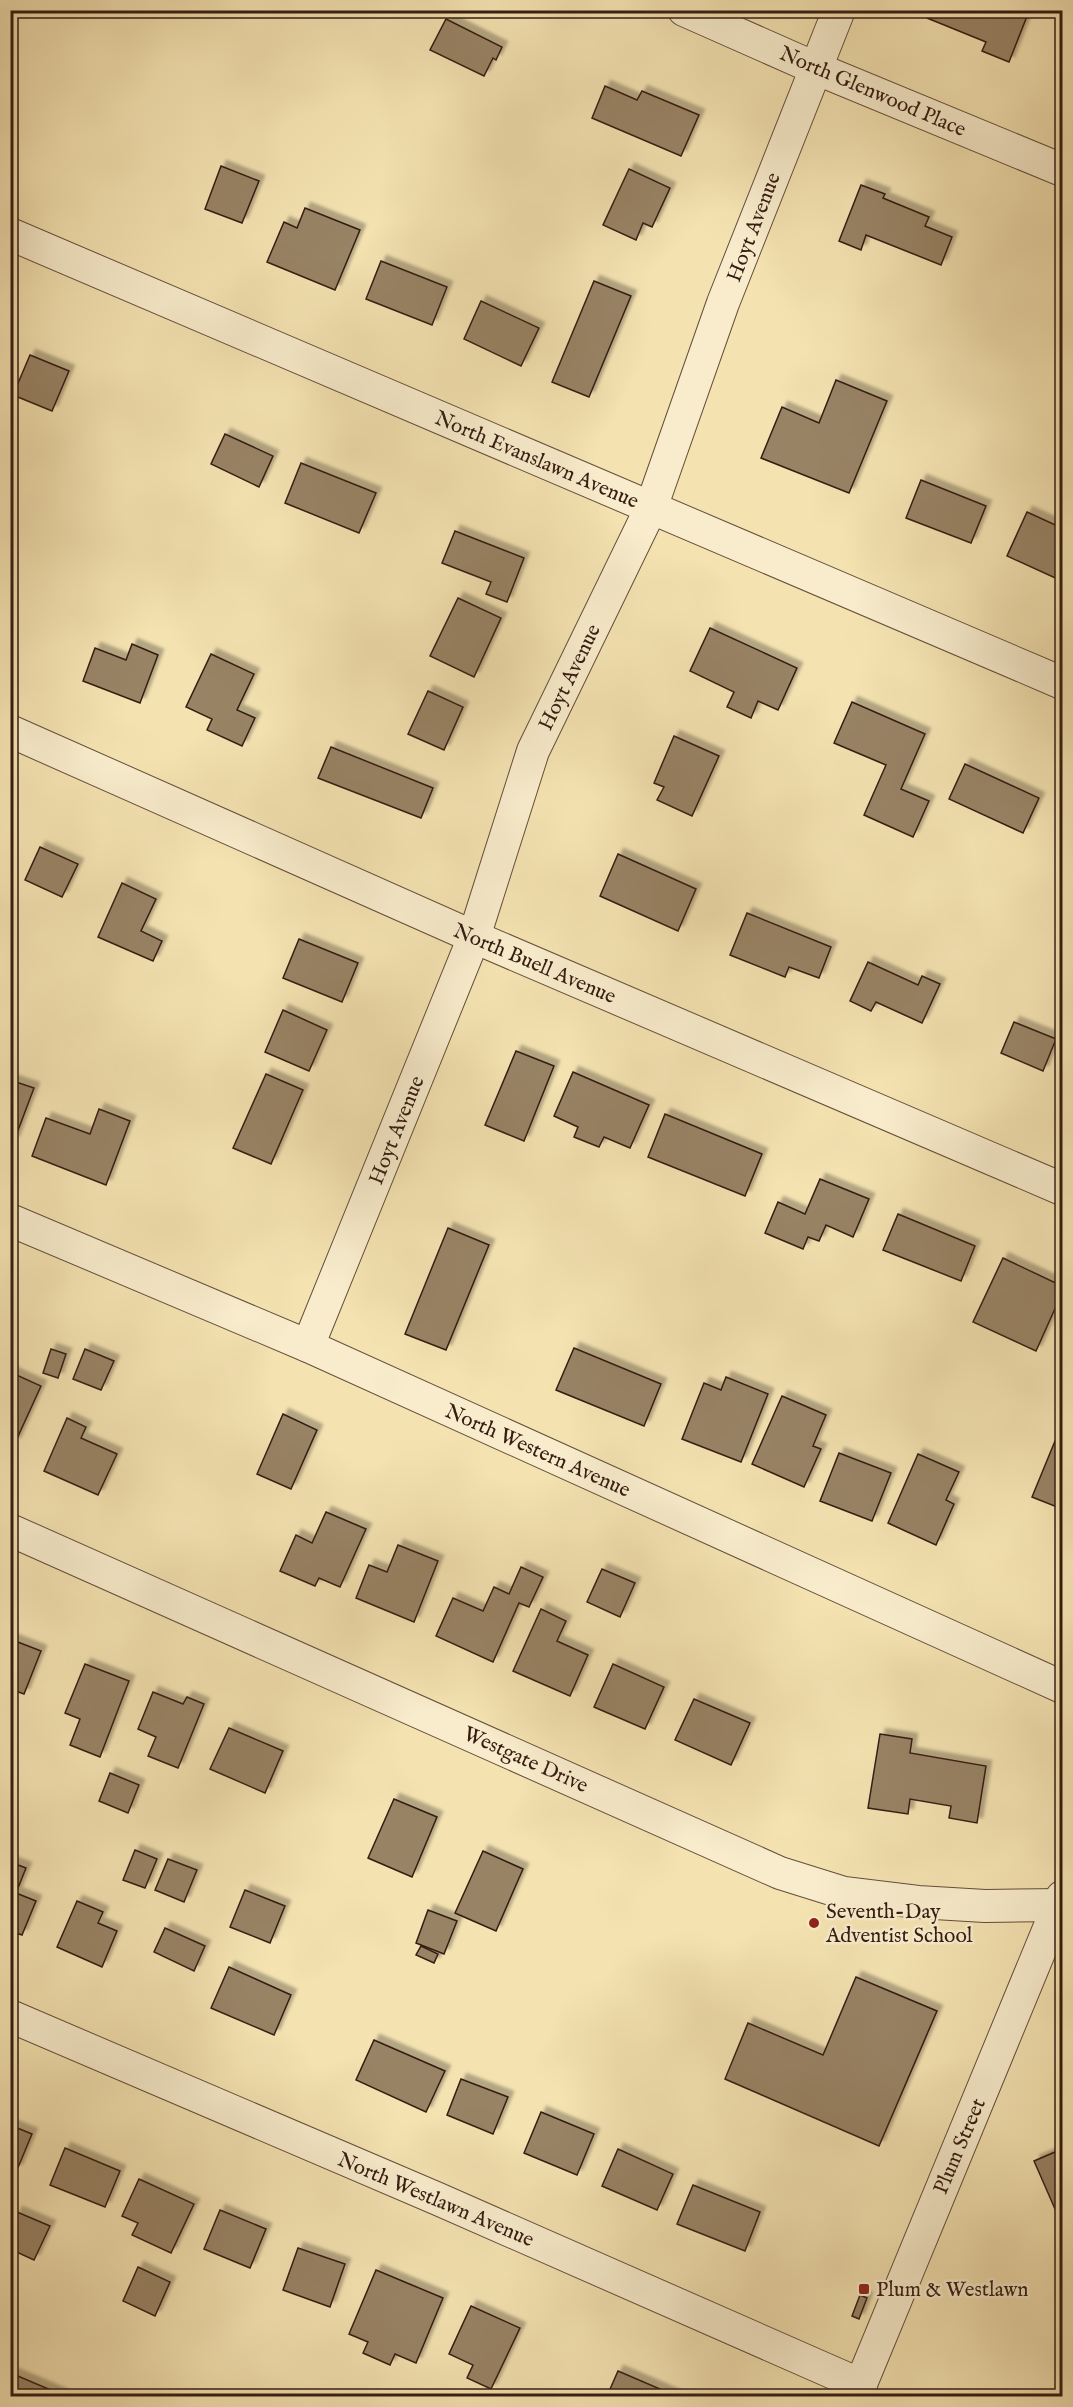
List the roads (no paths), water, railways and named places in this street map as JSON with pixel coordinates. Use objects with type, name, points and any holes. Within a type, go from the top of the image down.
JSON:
[{"type":"street","name":"North Glenwood Place","points":[[684,10],[815,68],[1062,171]]},
{"type":"street","name":"Hoyt Avenue","points":[[308,1346],[474,937],[533,751],[651,508],[723,303],[839,10]]},
{"type":"street","name":"North Evanslawn Avenue","points":[[10,234],[1062,683]]},
{"type":"street","name":"North Buell Avenue","points":[[10,731],[474,937],[1062,1189]]},
{"type":"street","name":"North Western Avenue","points":[[10,1220],[308,1346],[1062,1687]]},
{"type":"street","name":"Westgate Drive","points":[[10,1530],[780,1873],[844,1893],[918,1902],[985,1906],[1062,1902]]},
{"type":"street","name":"Plum Street","points":[[858,2391],[1062,1902]]},
{"type":"street","name":"North Westlawn Avenue","points":[[10,2016],[438,2199],[858,2391]]},
{"type":"place","name":"Seventh-Day Adventist School","points":[[814,1923]]},
{"type":"place","name":"Plum & Westlawn","points":[[864,2289]]}]
